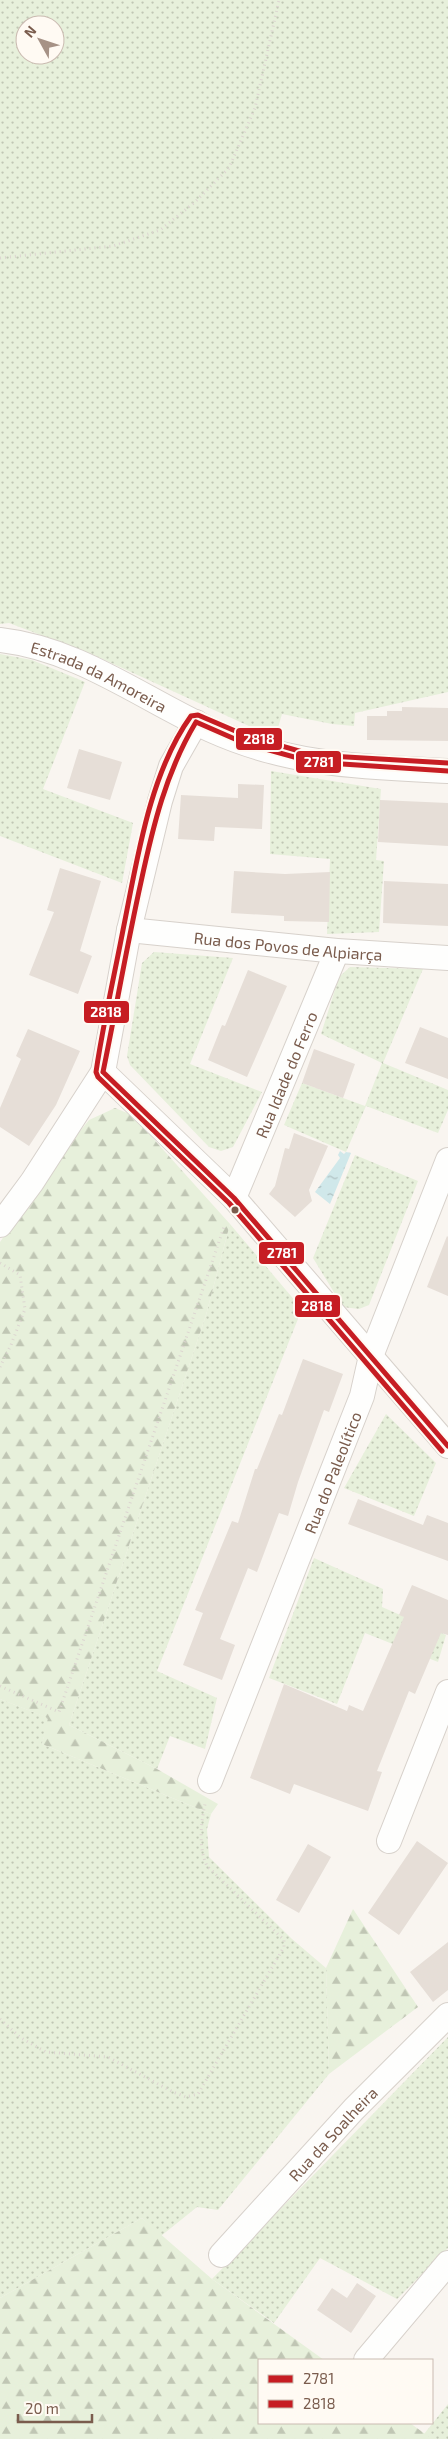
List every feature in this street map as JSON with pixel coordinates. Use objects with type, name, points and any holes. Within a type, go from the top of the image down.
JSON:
[{"type":"street","name":"Estrada da Amoreira","points":[[0,640],[35,647],[83,663],[114,677],[196,722],[252,745],[312,762],[448,772]]},
{"type":"street","points":[[0,1225],[37,1174],[103,1072],[129,930],[166,781],[178,751],[196,722]]},
{"type":"street","name":"Rua dos Povos de Alpiarça","points":[[129,930],[336,950],[448,958]]},
{"type":"street","name":"Rua Idade do Ferro","points":[[234,1198],[336,950]]},
{"type":"street","points":[[103,1072],[234,1198],[448,1446]]},
{"type":"street","name":"Rua do Paleolítico","points":[[210,1781],[362,1396],[371,1356],[448,1160]]},
{"type":"street","points":[[389,1841],[448,1692]]},
{"type":"street","name":"Rua da Soalheira","points":[[221,2255],[354,2109],[448,2015]]},
{"type":"street","points":[[367,2359],[448,2263]]},
{"type":"path","points":[[0,258],[113,246],[160,230],[194,203],[229,168],[255,108],[279,0]]},
{"type":"path","points":[[0,1686],[59,1712],[234,1198]]},
{"type":"path","points":[[0,1263],[20,1275],[25,1309],[0,1367]]},
{"type":"path","points":[[0,2019],[21,2038],[46,2052],[108,2057],[173,2092],[186,2097],[198,2094],[284,1947],[284,1940],[207,1866],[203,1857],[202,1823],[210,1781]]},
{"type":"green space","points":[[0,0],[448,0],[448,692],[355,713],[354,726],[332,724],[282,714],[275,738],[96,656],[9,623],[0,624]]},
{"type":"green space","points":[[0,654],[32,660],[85,682],[43,789],[133,823],[122,883],[0,836]]},
{"type":"green space","points":[[271,771],[381,789],[376,860],[384,861],[379,932],[327,934],[330,859],[270,854]]},
{"type":"green space","points":[[154,952],[233,958],[190,1064],[262,1092],[233,1147],[221,1151],[209,1147],[130,1065],[127,1056],[142,963]]},
{"type":"green space","points":[[350,967],[423,969],[383,1063],[448,1090],[448,1110],[438,1133],[366,1106],[346,1152],[284,1125],[302,1083],[365,1106],[382,1063],[321,1034],[339,977]]},
{"type":"green space","points":[[115,1108],[132,1115],[230,1224],[206,1315],[69,1725],[157,1769],[218,1804],[211,1814],[42,1744],[48,1718],[0,1699],[0,1242],[60,1156],[89,1120]]},
{"type":"green space","points":[[355,1155],[418,1181],[369,1305],[359,1309],[343,1307],[313,1258]]},
{"type":"green space","points":[[230,1224],[302,1309],[157,1671],[217,1698],[205,1749],[170,1736],[157,1769],[69,1725],[206,1315]]},
{"type":"green space","points":[[386,1414],[436,1463],[414,1516],[344,1488]]},
{"type":"green space","points":[[314,1558],[383,1589],[382,1607],[446,1635],[438,1662],[365,1633],[337,1704],[269,1678]]},
{"type":"green space","points":[[0,1699],[49,1718],[42,1744],[211,1814],[207,1829],[209,1857],[292,1939],[326,1968],[329,2074],[218,2210],[197,2207],[161,2236],[142,2218],[0,2298]]},
{"type":"green space","points":[[353,1909],[418,2007],[329,2074],[326,1968]]},
{"type":"green space","points":[[448,2037],[448,2248],[397,2299],[320,2258],[274,2323],[212,2279]]},
{"type":"green space","points":[[142,2218],[212,2279],[323,2359],[258,2359],[258,2424],[411,2424],[432,2439],[0,2439],[0,2298]]},
{"type":"green space","points":[[448,2404],[448,2439],[431,2439],[424,2434]]},
{"type":"water","points":[[340,1151],[344,1154],[346,1152],[351,1153],[330,1204],[315,1192],[340,1158],[338,1155]]},
{"type":"building","points":[[402,707],[448,708],[448,741],[367,740],[367,716],[387,716],[387,711],[402,711]]},
{"type":"building","points":[[79,749],[122,762],[110,800],[67,788]]},
{"type":"building","points":[[238,784],[264,785],[262,829],[215,827],[214,841],[178,839],[181,795],[238,798]]},
{"type":"building","points":[[380,800],[448,803],[448,846],[378,842]]},
{"type":"building","points":[[60,868],[101,881],[80,951],[92,956],[78,994],[29,975],[54,912],[47,910]]},
{"type":"building","points":[[234,871],[285,874],[330,872],[329,922],[284,921],[284,916],[231,913]]},
{"type":"building","points":[[384,881],[448,884],[448,926],[383,923]]},
{"type":"building","points":[[248,970],[287,986],[247,1077],[208,1060],[222,1025],[225,1026]]},
{"type":"building","points":[[420,1027],[448,1038],[448,1079],[405,1063]]},
{"type":"building","points":[[28,1029],[80,1051],[56,1105],[29,1146],[0,1127],[0,1108],[21,1059],[16,1056]]},
{"type":"building","points":[[314,1049],[355,1064],[343,1098],[302,1083]]},
{"type":"building","points":[[294,1133],[328,1146],[309,1190],[312,1201],[295,1217],[269,1194],[275,1186],[285,1148],[289,1149]]},
{"type":"building","points":[[448,1237],[448,1296],[427,1287]]},
{"type":"building","points":[[303,1359],[343,1374],[329,1412],[324,1410],[288,1516],[279,1513],[257,1572],[248,1568],[220,1639],[235,1645],[222,1680],[183,1665],[203,1613],[195,1610],[232,1521],[238,1523],[255,1469],[257,1469],[279,1414],[282,1415]]},
{"type":"building","points":[[358,1499],[423,1525],[427,1515],[448,1523],[448,1561],[348,1524]]},
{"type":"building","points":[[412,1585],[448,1600],[448,1635],[441,1633],[415,1694],[409,1691],[377,1771],[382,1772],[368,1811],[294,1784],[290,1794],[250,1778],[284,1684],[347,1711],[349,1705],[363,1711],[404,1617],[399,1615]]},
{"type":"building","points":[[417,1841],[448,1863],[399,1935],[368,1913]]},
{"type":"building","points":[[308,1844],[331,1857],[299,1913],[276,1900]]},
{"type":"building","points":[[448,1942],[448,1990],[433,2002],[410,1972]]},
{"type":"building","points":[[357,2283],[376,2296],[351,2333],[317,2310],[332,2288],[347,2298]]},
{"type":"transit line","name":"2818","points":[[442,1451],[229,1203],[98,1077],[96,1072],[105,1018],[146,819],[165,764],[191,716],[198,715],[247,736],[313,755],[448,763]]},
{"type":"transit line","name":"2781","points":[[196,722],[244,743],[312,762],[448,771]]},
{"type":"transit line","name":"2781","points":[[103,1072],[136,906],[156,820],[176,760],[196,722]]},
{"type":"transit line","name":"2781","points":[[103,1072],[234,1198],[448,1446]]}]
